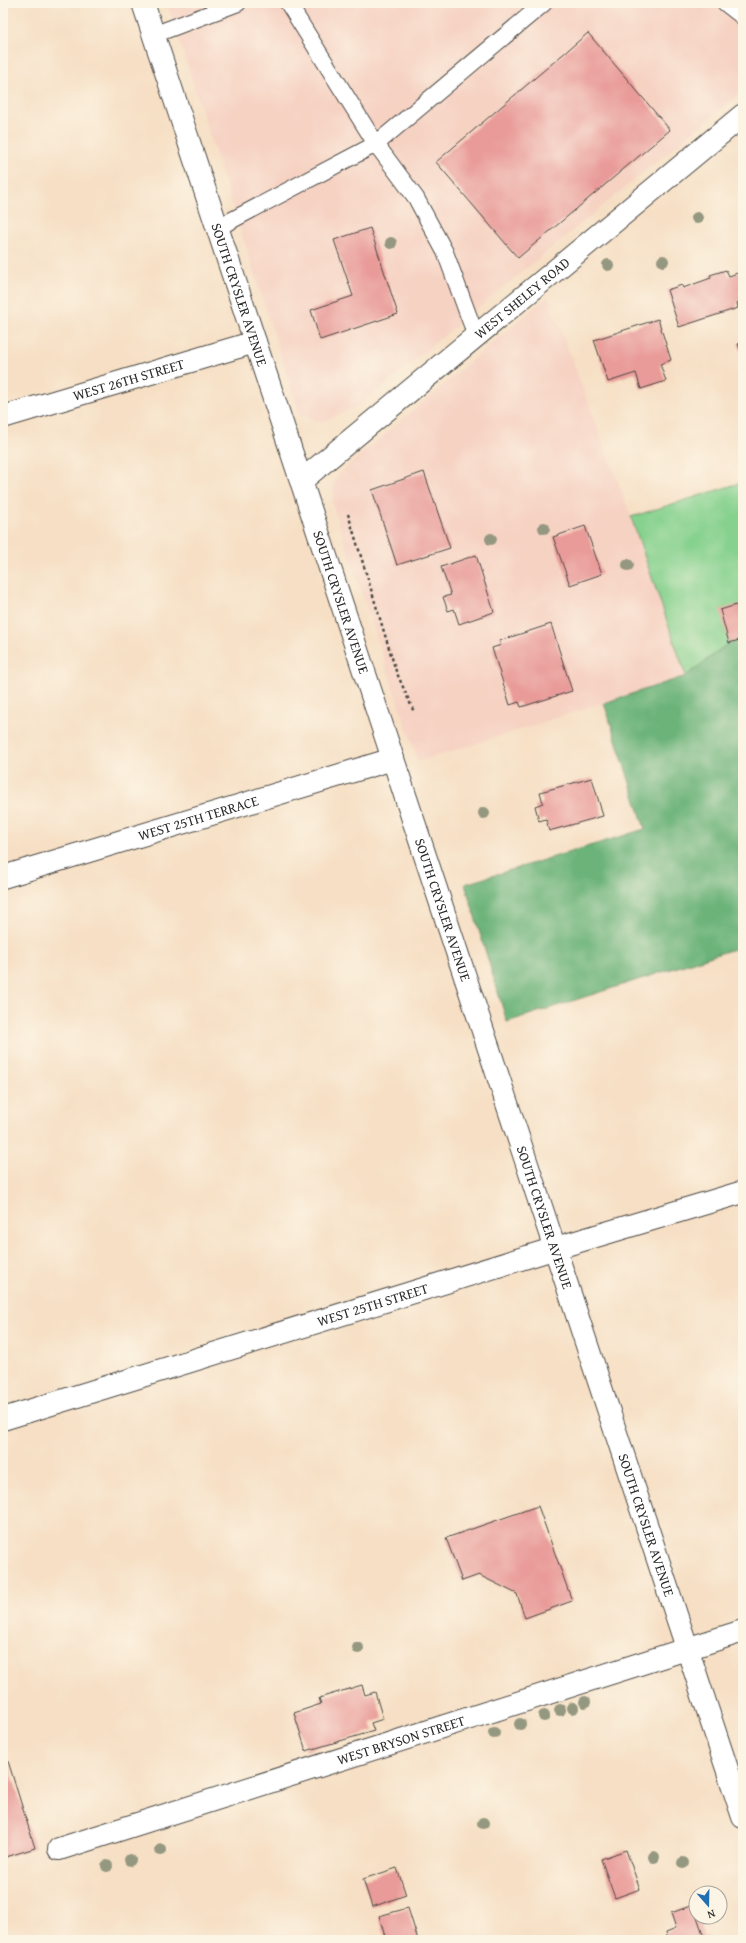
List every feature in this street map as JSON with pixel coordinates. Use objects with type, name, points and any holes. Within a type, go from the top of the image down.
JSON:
[{"type":"street","name":"SOUTH CRYSLER AVENUE","points":[[143,3],[743,1817]]},
{"type":"street","name":"WEST SHELEY ROAD","points":[[301,481],[743,115]]},
{"type":"street","name":"WEST 26TH STREET","points":[[3,417],[255,342]]},
{"type":"street","name":"WEST 25TH TERRACE","points":[[3,877],[393,759]]},
{"type":"street","name":"WEST 25TH STREET","points":[[3,1419],[556,1248],[743,1192]]},
{"type":"street","name":"WEST BRYSON STREET","points":[[59,1849],[743,1631]]},
{"type":"lane","points":[[153,35],[238,3]]},
{"type":"lane","points":[[288,3],[376,144],[416,198],[445,252],[476,336]]},
{"type":"lane","points":[[217,228],[376,144],[544,3]]},
{"type":"lane","points":[[725,3],[743,17]]},
{"type":"path","points":[[348,514],[396,671],[414,712]]},
{"type":"shaded area","points":[[167,3],[743,3],[743,91],[357,407],[322,422],[300,415]]},
{"type":"shaded area","points":[[548,296],[631,517],[686,676],[418,762],[334,510],[332,501],[334,483],[339,473]]},
{"type":"green space","points":[[743,482],[743,556],[740,556],[743,566],[743,632],[686,676],[631,517]]},
{"type":"green space","points":[[743,632],[743,946],[507,1022],[465,884],[645,829],[604,703],[686,676]]},
{"type":"building","points":[[588,33],[670,130],[518,258],[436,162]]},
{"type":"building","points":[[370,228],[398,314],[320,340],[311,310],[353,296],[334,240]]},
{"type":"building","points":[[726,270],[729,276],[743,271],[743,301],[737,303],[738,308],[679,327],[667,290],[682,285],[683,288],[711,278],[710,275]]},
{"type":"building","points":[[658,319],[671,360],[660,364],[666,381],[641,389],[636,373],[608,382],[594,340]]},
{"type":"building","points":[[743,342],[743,358],[738,344]]},
{"type":"building","points":[[424,472],[450,548],[397,565],[372,490]]},
{"type":"building","points":[[585,526],[602,574],[570,585],[553,537]]},
{"type":"building","points":[[476,555],[494,612],[459,624],[454,609],[448,611],[443,597],[451,595],[441,567]]},
{"type":"building","points":[[743,603],[743,639],[729,643],[720,610]]},
{"type":"building","points":[[551,624],[572,691],[521,707],[519,702],[510,705],[492,648],[501,645],[499,641]]},
{"type":"building","points":[[592,778],[603,816],[549,831],[546,819],[539,821],[535,806],[543,803],[540,792]]},
{"type":"building","points":[[538,1506],[572,1601],[525,1618],[517,1594],[479,1575],[462,1581],[446,1538]]},
{"type":"building","points":[[362,1685],[365,1695],[375,1692],[383,1719],[371,1723],[374,1731],[306,1751],[294,1713],[321,1704],[319,1698]]},
{"type":"building","points":[[3,1745],[35,1848],[3,1858]]},
{"type":"building","points":[[626,1850],[640,1889],[615,1898],[601,1859]]},
{"type":"building","points":[[397,1868],[406,1895],[372,1907],[363,1879]]},
{"type":"building","points":[[688,1907],[688,1925],[700,1925],[704,1937],[708,1936],[709,1940],[668,1940],[666,1932],[676,1928],[671,1913]]},
{"type":"building","points":[[408,1908],[418,1940],[386,1940],[379,1916]]}]
